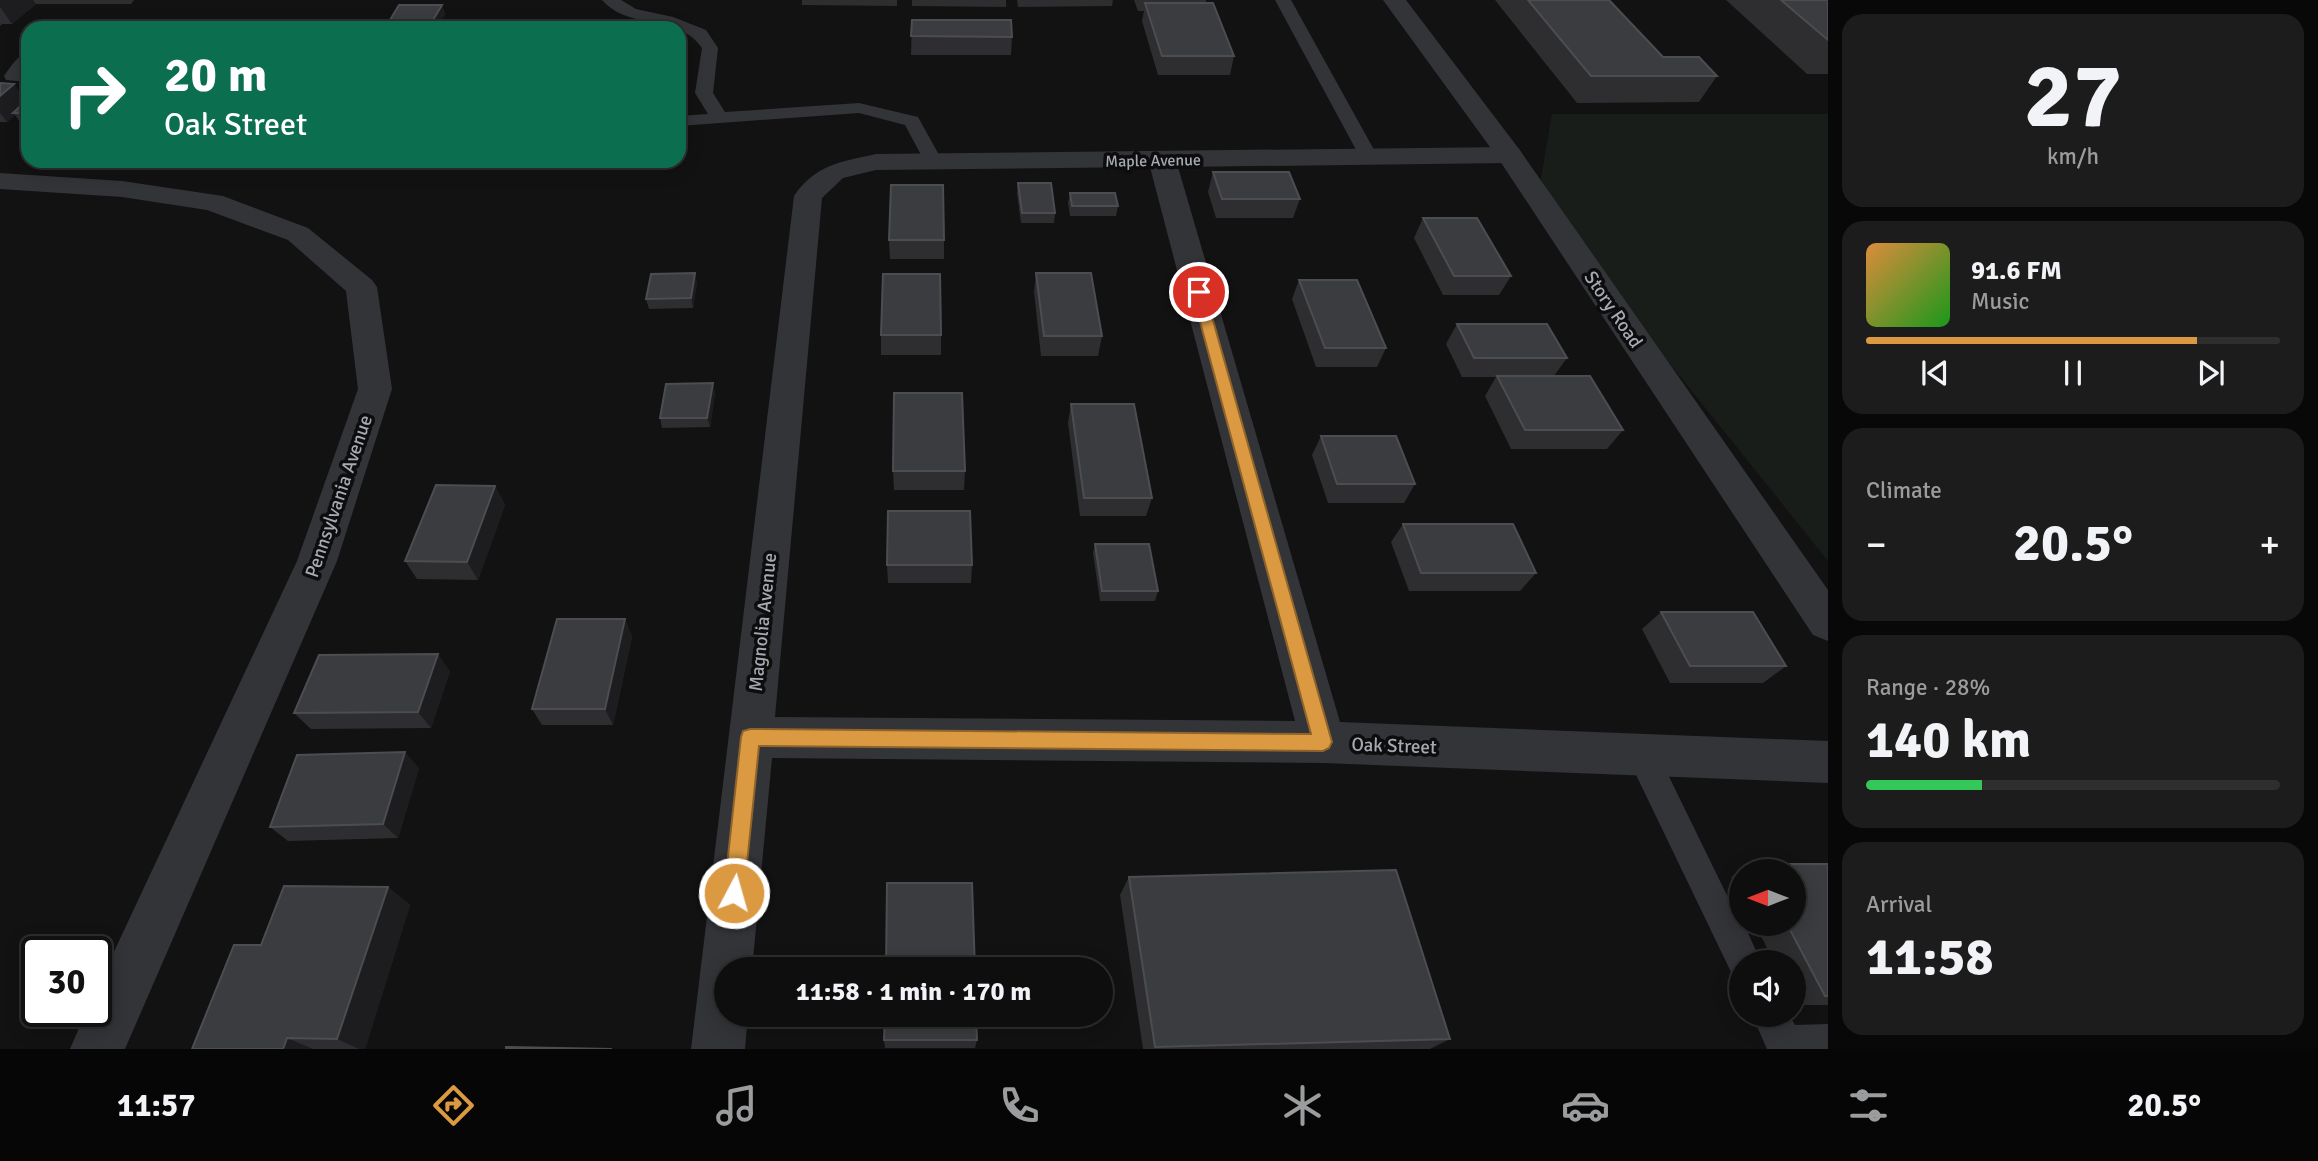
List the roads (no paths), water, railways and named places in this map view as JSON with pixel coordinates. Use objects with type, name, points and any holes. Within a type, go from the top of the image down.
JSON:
[{"type":"street","name":"Story Road","points":[[1394,0],[1509,155],[1828,623]]},
{"type":"street","name":"Maple Avenue","points":[[808,196],[832,172],[876,162],[1509,155]]},
{"type":"street","points":[[1162,160],[1323,742]]},
{"type":"street","name":"Pennsylvania Avenue","points":[[0,181],[122,189],[213,202],[298,234],[361,287],[375,389],[317,561],[97,1049]]},
{"type":"street","name":"Magnolia Avenue","points":[[718,1049],[808,196]]},
{"type":"street","name":"Oak Street","points":[[750,737],[1323,742],[1828,762]]},
{"type":"lane","points":[[610,0],[632,13],[670,21]]},
{"type":"lane","points":[[1283,0],[1369,157]]},
{"type":"lane","points":[[686,27],[700,33],[710,48],[704,93],[721,120]]},
{"type":"lane","points":[[21,65],[12,76],[21,77]]},
{"type":"lane","points":[[686,121],[859,108],[912,121],[934,162]]},
{"type":"lane","points":[[1642,754],[1738,950]]},
{"type":"lane","points":[[1780,1036],[1828,1042]]}]
